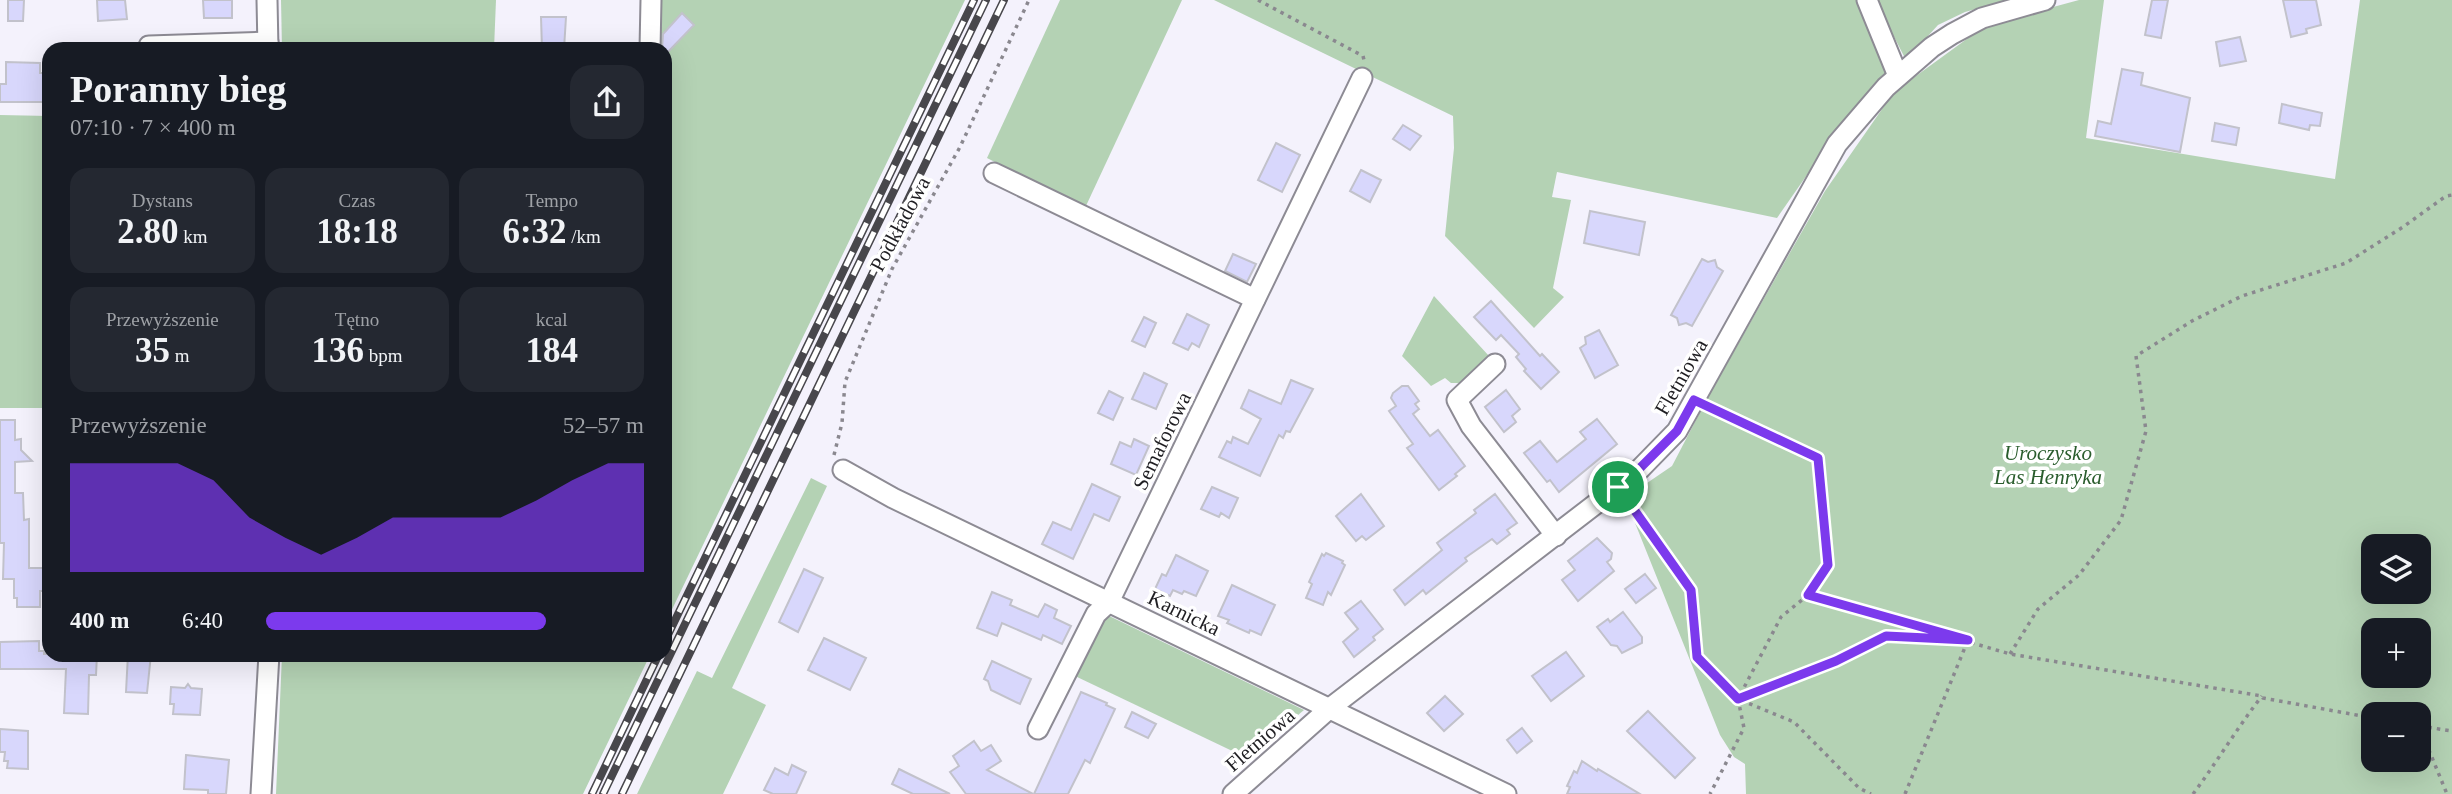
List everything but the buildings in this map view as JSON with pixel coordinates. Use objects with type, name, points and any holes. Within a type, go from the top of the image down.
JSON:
[{"type":"street","points":[[267,0],[268,42]]},
{"type":"street","points":[[650,42],[651,0]]},
{"type":"street","points":[[1867,0],[1898,76]]},
{"type":"street","name":"Fletniowa","points":[[1233,794],[1330,708],[1636,472],[1677,431],[1837,145],[1886,87],[1932,47],[1982,18],[2045,0]]},
{"type":"street","name":"Semaforowa","points":[[1038,729],[1096,614],[1109,602],[1362,78]]},
{"type":"street","points":[[994,173],[1255,299]]},
{"type":"street","points":[[1495,365],[1457,400],[1471,426],[1556,536]]},
{"type":"street","name":"Karnicka","points":[[843,470],[893,498],[1506,794]]},
{"type":"street","points":[[261,794],[269,662]]},
{"type":"path","name":"Podkładowa","points":[[843,470],[834,455],[842,423],[845,382],[892,269],[960,146],[1029,0]]},
{"type":"path","points":[[1258,0],[1363,56],[1366,65],[1362,78]]},
{"type":"path","points":[[2010,654],[2038,609],[2079,575],[2121,520],[2146,431],[2136,356],[2192,321],[2242,296],[2346,263],[2446,196],[2452,195]]},
{"type":"path","points":[[1694,400],[1818,458],[1828,565],[1808,595],[1781,617],[1738,699],[1744,728],[1710,794]]},
{"type":"path","points":[[1618,487],[1691,590],[1697,657],[1738,699],[1794,722],[1859,788],[1871,794]]},
{"type":"path","points":[[1808,595],[2010,654],[2262,696],[2361,716]]},
{"type":"path","points":[[1738,699],[1836,661],[1886,636],[1968,640]]},
{"type":"path","points":[[1905,794],[1968,640]]},
{"type":"path","points":[[2193,794],[2218,761],[2232,734],[2262,696]]},
{"type":"path","points":[[2431,728],[2452,731]]},
{"type":"path","points":[[2431,755],[2447,794]]},
{"type":"green space","points":[[281,0],[496,0],[494,42],[282,42]]},
{"type":"green space","points":[[659,0],[965,0],[672,609],[672,42],[658,42]]},
{"type":"green space","points":[[1060,0],[1182,0],[1085,208],[987,158]]},
{"type":"green space","points":[[1214,0],[1858,0],[1888,71],[1846,119],[1777,218],[1557,172],[1552,197],[1571,200],[1553,288],[1564,297],[1534,328],[1445,236],[1454,148],[1453,116]]},
{"type":"green space","points":[[1875,0],[2009,0],[1965,12],[1938,25],[1906,60]]},
{"type":"green space","name":"Uroczysko Las Henryka","points":[[2079,0],[2104,0],[2086,138],[2335,179],[2360,0],[2452,0],[2452,794],[1746,794],[1745,764],[1734,757],[1720,735],[1625,498],[1672,466],[1825,191],[1894,92],[1986,25]]},
{"type":"green space","points":[[0,115],[42,116],[42,408],[0,408]]},
{"type":"green space","points":[[1434,296],[1489,356],[1460,383],[1451,383],[1445,378],[1431,386],[1402,356]]},
{"type":"green space","points":[[811,478],[827,486],[732,688],[766,705],[723,794],[637,794],[697,671],[712,678]]},
{"type":"green space","points":[[1105,614],[1304,710],[1247,758],[1075,676]]},
{"type":"green space","points":[[282,662],[647,662],[583,794],[276,794]]},
{"type":"railway","points":[[672,626],[974,0]]},
{"type":"railway","points":[[672,651],[986,0]]},
{"type":"railway","points":[[622,794],[1004,0]]},
{"type":"railway","points":[[592,794],[655,662]]},
{"type":"railway","points":[[603,794],[667,662]]},
{"type":"route","points":[[1694,400],[1818,458],[1828,565],[1808,595],[1968,640],[1886,636],[1836,661],[1738,699],[1697,657],[1691,590],[1618,487],[1677,431],[1694,400]]}]
